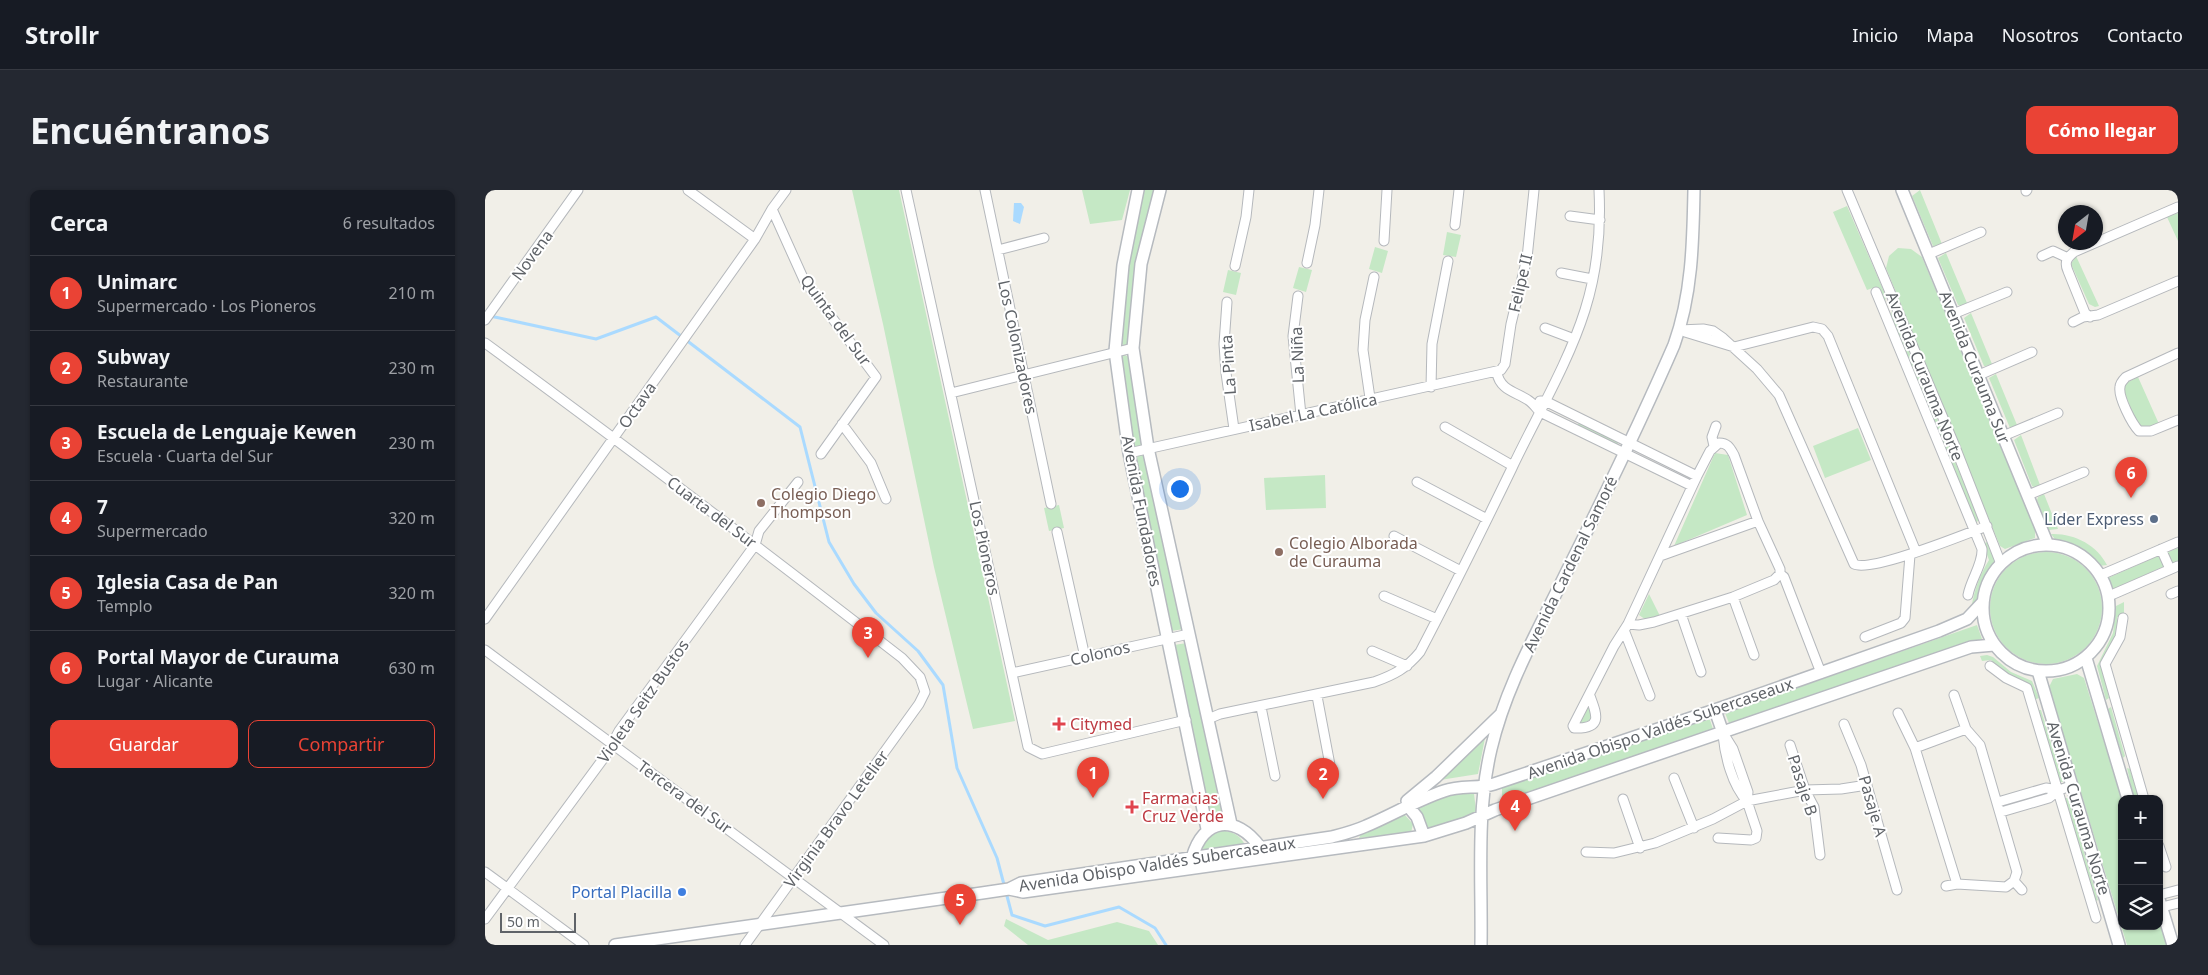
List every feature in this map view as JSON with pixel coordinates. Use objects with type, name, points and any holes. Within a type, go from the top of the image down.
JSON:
[{"type":"street","name":"Novena","points":[[485,320],[578,190]]},
{"type":"street","points":[[688,190],[755,239]]},
{"type":"street","name":"Octava","points":[[485,619],[755,239],[771,209],[786,190]]},
{"type":"street","name":"Los Pioneros","points":[[906,190],[1028,747],[1041,754],[1186,720]]},
{"type":"street","name":"Los Colonizadores","points":[[985,190],[1051,504]]},
{"type":"street","name":"Avenida Fundadores","points":[[1138,190],[1123,265],[1115,351],[1129,453],[1169,638],[1207,829]]},
{"type":"street","name":"Avenida Fundadores","points":[[1160,190],[1141,264],[1133,348],[1147,448],[1231,824]]},
{"type":"street","points":[[1235,266],[1246,216],[1249,190]]},
{"type":"street","points":[[1307,263],[1315,225],[1319,190]]},
{"type":"street","points":[[1383,241],[1387,190]]},
{"type":"street","points":[[1455,225],[1459,190]]},
{"type":"street","name":"Felipe II","points":[[1497,372],[1505,364],[1511,324],[1527,258],[1534,190]]},
{"type":"street","points":[[1208,719],[1220,714],[1317,696],[1374,682],[1396,675],[1420,652],[1540,412],[1574,339],[1585,310],[1592,279],[1600,220],[1599,190]]},
{"type":"street","name":"Avenida Cardenal Samoré","points":[[1481,945],[1482,815],[1484,787],[1491,749],[1501,714],[1518,670],[1626,448],[1679,330],[1687,298],[1693,248],[1693,190]]},
{"type":"street","name":"Avenida Curauma Norte","points":[[1847,190],[1987,526],[2001,564]]},
{"type":"street","name":"Avenida Curauma Sur","points":[[1902,190],[2048,544]]},
{"type":"street","points":[[2090,317],[2085,313],[2065,265],[2068,258],[2074,252],[2178,208]]},
{"type":"street","name":"Quinta del Sur","points":[[771,209],[804,280],[876,377],[842,424]]},
{"type":"street","points":[[1570,216],[1600,220]]},
{"type":"street","points":[[1929,254],[1981,232]]},
{"type":"street","points":[[998,250],[1044,238]]},
{"type":"street","points":[[2043,256],[2053,251],[2068,258]]},
{"type":"street","points":[[1431,387],[1432,344],[1449,261]]},
{"type":"street","points":[[1561,273],[1592,279]]},
{"type":"street","points":[[1370,398],[1363,350],[1365,320],[1374,277]]},
{"type":"street","points":[[2073,322],[2083,317],[2099,315],[2178,281]]},
{"type":"street","points":[[1876,292],[1982,549],[1983,558],[1972,579],[1968,595]]},
{"type":"street","points":[[1953,314],[2007,292]]},
{"type":"street","name":"La Niña","points":[[1298,296],[1293,336],[1301,415]]},
{"type":"street","points":[[1886,317],[1892,296]]},
{"type":"street","name":"La Pinta","points":[[1227,302],[1226,373],[1234,429]]},
{"type":"street","points":[[1734,347],[1813,327],[1822,329],[1829,336],[1913,553],[1905,618],[1901,623],[1865,637]]},
{"type":"street","points":[[1545,328],[1574,339]]},
{"type":"street","points":[[1679,330],[1703,329],[1723,338],[1734,347],[1779,395],[1854,564],[1865,566],[1913,553],[1987,526]]},
{"type":"street","name":"Cuarta del Sur","points":[[485,343],[615,438],[903,658],[920,677],[925,692]]},
{"type":"street","points":[[951,393],[1133,348]]},
{"type":"street","points":[[1979,375],[2032,352]]},
{"type":"street","points":[[2178,353],[2126,377],[2122,381],[2119,391],[2131,420],[2139,431],[2151,431],[2178,420]]},
{"type":"street","points":[[1497,372],[1498,380],[1505,388],[1530,401],[1540,412],[1697,476]]},
{"type":"street","name":"Isabel La Católica","points":[[1129,453],[1370,398],[1497,372]]},
{"type":"street","points":[[1530,401],[1545,401],[1692,486]]},
{"type":"street","points":[[2003,436],[2058,412]]},
{"type":"street","points":[[821,454],[842,424],[871,463],[886,499]]},
{"type":"street","points":[[1714,446],[1712,437],[1716,426]]},
{"type":"street","points":[[1445,427],[1513,466]]},
{"type":"street","points":[[1590,696],[1614,646],[1626,627],[1697,476],[1714,446],[1719,443],[1725,443],[1730,448],[1758,521],[1780,569],[1779,574],[1774,580],[1733,596],[1681,614],[1626,627]]},
{"type":"street","points":[[2028,496],[2084,472]]},
{"type":"street","name":"Violeta Seitz Bustos","points":[[485,920],[612,744],[619,731],[755,545],[759,531],[799,482]]},
{"type":"street","points":[[1417,482],[1487,519]]},
{"type":"street","points":[[1660,556],[1758,521]]},
{"type":"street","points":[[1057,532],[1085,657]]},
{"type":"street","points":[[1394,536],[1461,571]]},
{"type":"street","points":[[2101,575],[2178,542]]},
{"type":"street","points":[[2048,544],[2069,549],[2087,559],[2101,575],[2109,596],[2110,610],[2103,637],[2086,658],[2062,670],[2038,671],[2013,663],[1994,646],[1986,630],[1982,603],[1988,580],[2001,564],[2016,552],[2031,546],[2048,544]]},
{"type":"street","points":[[2109,596],[2174,568],[2161,549]]},
{"type":"street","points":[[1779,574],[1784,577],[1821,673]]},
{"type":"street","points":[[1384,596],[1437,620]]},
{"type":"street","points":[[1733,596],[1755,655]]},
{"type":"street","name":"Avenida Obispo Valdés Subercaseaux","points":[[1009,889],[1021,883],[1332,837],[1363,828],[1447,790],[1469,785],[1484,787],[1715,710],[1956,625],[1967,619],[1982,603]]},
{"type":"street","points":[[1681,614],[1701,672]]},
{"type":"street","points":[[2123,618],[2120,637],[2105,664],[2143,795]]},
{"type":"street","points":[[1626,627],[1650,696]]},
{"type":"street","name":"Colonos","points":[[1012,673],[1189,634]]},
{"type":"street","name":"Avenida Obispo Valdés Subercaseaux","points":[[1009,889],[1023,892],[1042,890],[1424,836],[1971,648],[1994,646]]},
{"type":"street","name":"Tercera del Sur","points":[[485,650],[884,945]]},
{"type":"street","points":[[1372,651],[1407,666]]},
{"type":"street","points":[[2086,658],[2127,795]]},
{"type":"street","points":[[1990,666],[2006,678],[2026,687],[2033,707],[2053,791],[2096,918]]},
{"type":"street","name":"Avenida Curauma Norte","points":[[2038,671],[2119,945]]},
{"type":"street","name":"Virginia Bravo Letelier","points":[[745,945],[919,704],[925,692]]},
{"type":"street","points":[[1946,886],[1957,884],[2006,887],[2014,881],[2017,872],[1980,745],[1966,729],[1954,695]]},
{"type":"street","points":[[1317,696],[1330,765]]},
{"type":"street","points":[[2101,705],[2115,701]]},
{"type":"street","points":[[2033,707],[2048,703]]},
{"type":"street","points":[[1261,707],[1275,776]]},
{"type":"street","points":[[1715,710],[1723,732],[1733,749],[1748,792],[1747,801],[1757,831],[1756,838],[1751,840],[1718,838]]},
{"type":"street","points":[[1897,713],[1915,748],[1957,884]]},
{"type":"street","points":[[1386,817],[1435,777],[1501,714]]},
{"type":"street","name":"Pasaje A","points":[[1844,724],[1861,765],[1897,890]]},
{"type":"street","points":[[1915,748],[1966,729]]},
{"type":"street","name":"Pasaje B","points":[[1791,745],[1805,790],[1814,807],[1820,855]]},
{"type":"street","points":[[2118,765],[2132,762]]},
{"type":"street","points":[[1674,778],[1695,828]]},
{"type":"street","points":[[1586,852],[1614,853],[1640,848],[1695,828],[1747,801],[1805,790],[1841,789],[1867,785]]},
{"type":"street","points":[[1998,802],[2071,786]]},
{"type":"street","points":[[2001,812],[2049,798],[2053,791]]},
{"type":"street","points":[[1623,800],[1640,848]]},
{"type":"street","points":[[1408,806],[1417,817],[1424,836]]},
{"type":"street","points":[[1192,858],[1201,837],[1207,829],[1218,825],[1231,824],[1246,833],[1260,847]]},
{"type":"street","points":[[2163,858],[2166,867]]},
{"type":"street","points":[[485,872],[584,945]]},
{"type":"street","points":[[2014,881],[2022,890]]},
{"type":"street","points":[[615,945],[1009,889]]},
{"type":"street","points":[[2163,894],[2178,890]]},
{"type":"street","points":[[2163,903],[2178,903]]},
{"type":"street","points":[[2093,908],[2108,904]]},
{"type":"street","points":[[2163,913],[2173,945]]},
{"type":"green space","points":[[852,190],[899,190],[1015,721],[973,729],[934,567],[883,324]]},
{"type":"green space","points":[[1082,190],[1130,190],[1122,220],[1090,224]]},
{"type":"green space","points":[[1144,190],[1156,190],[1130,344],[1124,346],[1120,342],[1126,262]]},
{"type":"green space","points":[[1920,190],[1942,244],[1936,247],[1933,246],[1912,196]]},
{"type":"green space","points":[[1847,206],[1886,296],[1884,307],[1876,287],[1867,290],[1833,212]]},
{"type":"green space","points":[[2178,213],[2178,241],[2167,217]]},
{"type":"green space","points":[[1447,232],[1461,235],[1456,257],[1443,255]]},
{"type":"green space","points":[[1375,247],[1388,251],[1382,273],[1369,269]]},
{"type":"green space","points":[[1898,248],[1911,249],[1922,257],[2035,529],[2035,538],[2005,549],[2000,546],[1886,268],[1889,256]]},
{"type":"green space","points":[[1946,253],[1967,303],[1961,306],[1958,305],[1938,258]]},
{"type":"green space","points":[[2076,256],[2099,306],[2095,307],[2089,304],[2071,264]]},
{"type":"green space","points":[[1299,267],[1312,270],[1306,292],[1293,288]]},
{"type":"green space","points":[[1228,270],[1241,273],[1236,295],[1223,292]]},
{"type":"green space","points":[[1892,311],[1979,519],[1977,522],[1974,521],[1890,320]]},
{"type":"green space","points":[[1971,313],[1992,364],[1984,366],[1964,318]]},
{"type":"green space","points":[[1124,355],[1130,357],[1143,443],[1137,447],[1132,446],[1120,358]]},
{"type":"green space","points":[[1996,374],[2017,425],[2010,428],[1989,378]]},
{"type":"green space","points":[[2138,377],[2159,424],[2145,429],[2138,426],[2123,389],[2126,383]]},
{"type":"green space","points":[[1578,424],[1618,444],[1615,446],[1578,427]]},
{"type":"green space","points":[[1858,428],[1871,460],[1825,478],[1813,446]]},
{"type":"green space","points":[[2021,435],[2040,485],[2034,487],[2014,440]]},
{"type":"green space","points":[[1715,453],[1728,455],[1747,515],[1674,546]]},
{"type":"green space","points":[[1140,455],[1147,456],[1184,629],[1171,631],[1134,459]]},
{"type":"green space","points":[[1325,475],[1326,508],[1266,510],[1264,478]]},
{"type":"green space","points":[[2044,494],[2058,529],[2049,530],[2037,500],[2038,497]]},
{"type":"green space","points":[[1059,505],[1064,528],[1049,531],[1044,508]]},
{"type":"green space","points":[[2051,534],[2060,534],[2084,542],[2103,558],[2107,565],[2099,566],[2081,552],[2057,542]]},
{"type":"green space","points":[[1987,542],[1995,562],[1980,589],[1976,605],[1972,604],[1975,592],[1980,576],[1989,560],[1983,544]]},
{"type":"green space","points":[[2178,548],[2178,561],[2172,563],[2168,552]]},
{"type":"green space","points":[[2046,552],[2067,556],[2086,568],[2098,587],[2102,608],[2098,629],[2086,648],[2067,660],[2046,664],[2025,660],[2006,648],[1994,629],[1990,608],[1994,587],[2006,568],[2025,556]]},
{"type":"green space","points":[[2160,555],[2165,566],[2113,589],[2108,578]]},
{"type":"green space","points":[[1649,594],[1661,618],[1649,622],[1639,615]]},
{"type":"green space","points":[[2124,602],[2124,617],[2117,617],[2118,634],[2102,666],[2109,698],[2106,700],[2097,666],[2113,633],[2116,606]]},
{"type":"green space","points":[[1977,625],[1982,639],[1729,723],[1725,713]]},
{"type":"green space","points":[[1187,643],[1223,816],[1211,819],[1174,645]]},
{"type":"green space","points":[[1987,655],[1993,657],[2011,672],[2032,681],[2039,698],[2034,700],[1999,670],[2000,668],[1991,660],[1982,661],[1980,656]]},
{"type":"green space","points":[[2077,674],[2084,678],[2121,795],[2118,795],[2118,915],[2049,687],[2053,679]]},
{"type":"green space","points":[[1588,704],[1594,719],[1580,724]]},
{"type":"green space","points":[[2111,707],[2125,756],[2123,758],[2108,709]]},
{"type":"green space","points":[[2041,710],[2063,782],[2060,782],[2037,712]]},
{"type":"green space","points":[[1709,717],[1713,729],[1502,801],[1502,788]]},
{"type":"green space","points":[[1487,728],[1478,774],[1440,780]]},
{"type":"green space","points":[[2127,768],[2130,769],[2138,795],[2133,795]]},
{"type":"green space","points":[[1463,791],[1474,794],[1476,810],[1472,816],[1426,830],[1423,817],[1415,808],[1447,794]]},
{"type":"green space","points":[[2064,798],[2068,798],[2098,900],[2096,901],[2094,900]]},
{"type":"green space","points":[[1404,814],[1413,824],[1411,833],[1359,838],[1361,834]]},
{"type":"green space","points":[[1220,830],[1235,834],[1246,846],[1202,852],[1208,838]]},
{"type":"green space","points":[[1006,919],[1048,940],[1117,922],[1149,931],[1158,945],[1028,945],[1004,926]]},
{"type":"green space","points":[[2122,930],[2162,930],[2167,945],[2127,945]]},
{"type":"water","points":[[1014,203],[1021,203],[1024,207],[1020,224],[1013,221]]},
{"type":"waterway","points":[[490,316],[596,339],[656,317],[800,427],[829,542],[854,584],[876,613],[918,651],[943,685],[957,768],[997,858],[1012,915],[1045,926],[1119,907],[1155,928],[1166,945]]},
{"type":"place","name":"Portal Mayor de Curauma","points":[[2131,498]]},
{"type":"place","name":"Colegio Diego Thompson","points":[[761,503]]},
{"type":"place","name":"Líder Express","points":[[2154,519]]},
{"type":"place","name":"Colegio Alborada de Curauma","points":[[1279,552]]},
{"type":"place","name":"Escuela de Lenguaje Kewen","points":[[868,658]]},
{"type":"place","name":"Citymed","points":[[1059,724]]},
{"type":"place","name":"Unimarc","points":[[1093,798]]},
{"type":"place","name":"Subway","points":[[1323,799]]},
{"type":"place","name":"Farmacias Cruz Verde","points":[[1132,807]]},
{"type":"place","name":"7","points":[[1515,831]]},
{"type":"place","name":"Portal Placilla","points":[[682,892]]},
{"type":"place","name":"Iglesia Casa de Pan","points":[[960,925]]}]
